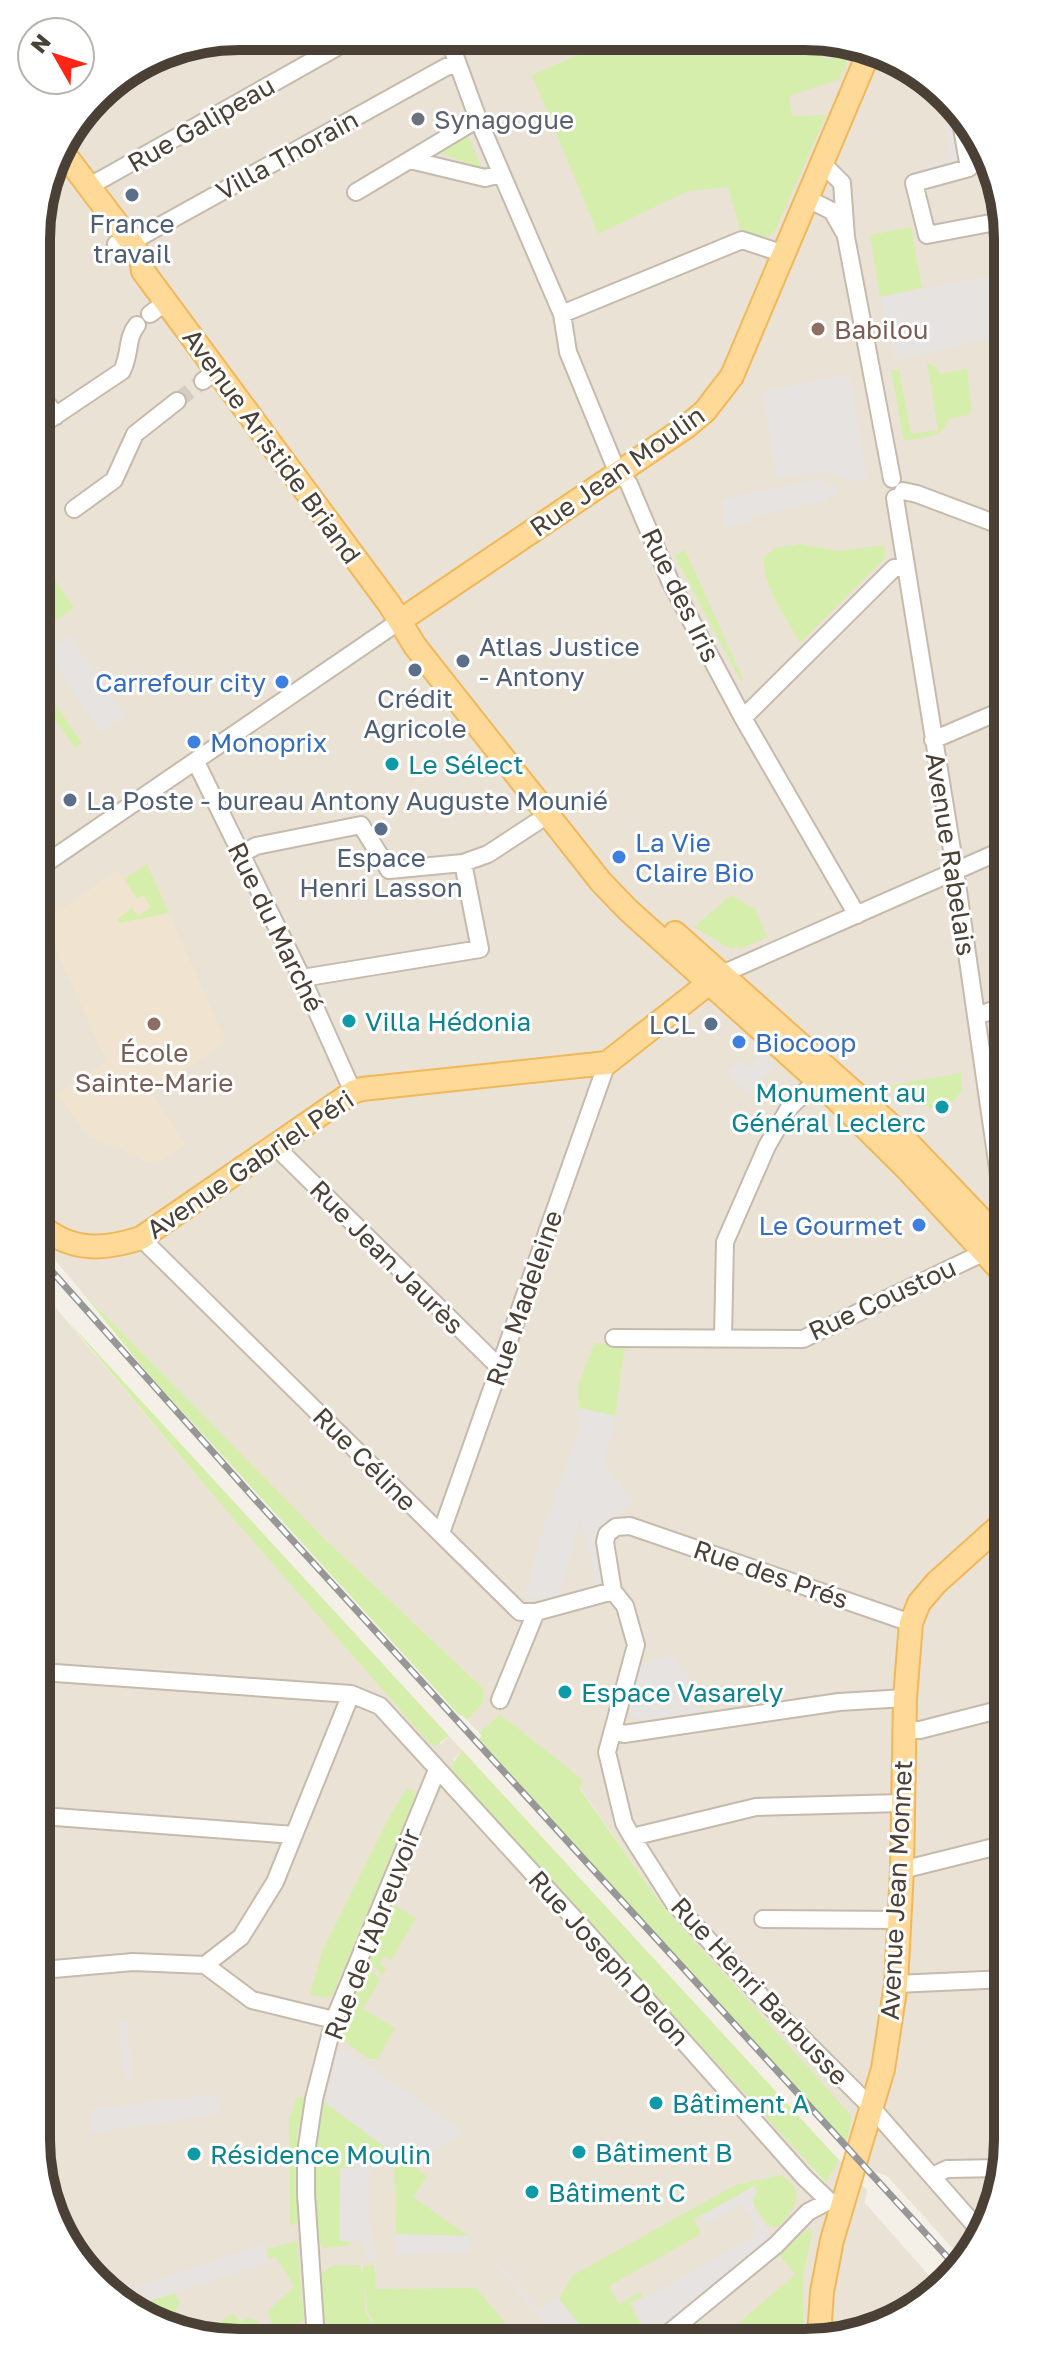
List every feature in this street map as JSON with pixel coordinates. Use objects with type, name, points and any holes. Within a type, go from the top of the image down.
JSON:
[{"type":"main road","name":"Rue Jean Moulin","points":[[401,620],[621,472],[705,411],[732,376],[866,60]]},
{"type":"main road","name":"Avenue Aristide Briand","points":[[66,162],[88,187],[124,243],[130,266],[143,271],[151,313],[210,376],[401,620],[418,651],[601,882],[628,910],[715,978],[823,1074],[993,1238]]},
{"type":"main road","name":"Avenue Aristide Briand","points":[[65,163],[124,243]]},
{"type":"main road","points":[[607,1063],[715,978]]},
{"type":"main road","name":"Avenue Gabriel Péri","points":[[50,1232],[60,1238],[94,1247],[112,1247],[141,1238],[353,1092],[362,1089],[607,1063]]},
{"type":"main road","name":"Avenue Jean Monnet","points":[[820,2328],[835,2204],[872,2108],[883,2069],[896,1984],[902,1870],[905,1698],[911,1623],[919,1603],[936,1583],[994,1531]]},
{"type":"street","name":"Rue Galipeau","points":[[88,187],[332,50]]},
{"type":"street","name":"Rue des Iris","points":[[453,50],[478,119],[562,314],[568,352],[614,464],[631,488],[670,581],[743,718],[857,915]]},
{"type":"street","name":"Villa Thorain","points":[[124,243],[446,67],[458,64]]},
{"type":"street","points":[[356,192],[478,119]]},
{"type":"street","points":[[963,136],[969,168],[914,183],[927,235],[993,223]]},
{"type":"street","points":[[410,160],[485,178],[501,174]]},
{"type":"street","name":"Avenue Rabelais","points":[[823,164],[842,183],[846,237],[897,490],[905,567],[994,1138]]},
{"type":"street","name":"Avenue Rabelais","points":[[808,199],[832,211],[846,237]]},
{"type":"street","points":[[562,314],[742,240],[784,254]]},
{"type":"street","points":[[50,420],[122,371],[130,356],[130,335],[151,313]]},
{"type":"street","points":[[74,509],[114,480],[135,434],[177,401]]},
{"type":"street","points":[[50,407],[56,416]]},
{"type":"street","points":[[897,490],[917,494],[994,523]]},
{"type":"street","points":[[743,718],[894,568],[905,567]]},
{"type":"street","points":[[50,861],[401,620]]},
{"type":"street","points":[[933,740],[994,714]]},
{"type":"street","name":"Rue du Marché","points":[[196,762],[302,978],[353,1092]]},
{"type":"street","points":[[241,854],[256,846],[361,825],[389,870],[463,863],[488,854],[543,818]]},
{"type":"street","points":[[715,978],[994,854]]},
{"type":"street","points":[[302,978],[480,949],[463,863]]},
{"type":"street","points":[[977,1016],[994,1010]]},
{"type":"street","name":"Rue Madeleine","points":[[441,1533],[607,1063]]},
{"type":"street","points":[[723,1338],[725,1242],[767,1146],[789,1108],[823,1074]]},
{"type":"street","name":"Rue Jean Jaurès","points":[[275,1146],[499,1367]]},
{"type":"street","name":"Rue Céline","points":[[141,1238],[520,1612],[536,1612]]},
{"type":"street","name":"Rue Coustou","points":[[614,1338],[803,1339],[993,1238]]},
{"type":"street","name":"Rue des Prés","points":[[630,1526],[911,1623]]},
{"type":"street","name":"Rue Henri Barbusse","points":[[630,1526],[616,1527],[607,1534],[605,1542],[613,1591],[625,1606],[636,1645],[607,1752],[624,1823],[674,1903],[770,2006],[872,2108],[974,2224]]},
{"type":"street","points":[[500,1700],[536,1612],[613,1591]]},
{"type":"street","points":[[50,1673],[351,1694],[275,1882],[241,1937],[205,1965]]},
{"type":"street","name":"Rue Joseph Delon","points":[[351,1694],[367,1698],[380,1706],[804,2177],[835,2204]]},
{"type":"street","points":[[613,1730],[624,1734],[679,1728],[839,1702],[905,1698]]},
{"type":"street","points":[[904,1730],[920,1730],[994,1711]]},
{"type":"street","name":"Rue de l'Abreuvoir","points":[[315,2329],[306,2153],[314,2099],[334,2020],[437,1770]]},
{"type":"street","points":[[632,1837],[756,1807],[902,1803]]},
{"type":"street","points":[[50,1817],[294,1835]]},
{"type":"street","points":[[902,1870],[994,1847]]},
{"type":"street","points":[[763,1919],[900,1920]]},
{"type":"street","points":[[50,1969],[133,1962],[205,1965],[252,2000],[334,2020]]},
{"type":"street","points":[[896,1984],[994,1979]]},
{"type":"street","points":[[932,2176],[947,2169],[991,2168]]},
{"type":"street","points":[[674,2329],[776,2245],[808,2212],[835,2204]]},
{"type":"shaded area","points":[[239,50],[805,50],[866,60],[910,82],[939,105],[969,144],[988,190],[994,239],[994,2153],[980,2212],[957,2253],[887,2176],[874,2171],[846,2143],[852,2122],[661,1904],[580,1788],[582,1780],[500,1714],[479,1733],[467,1720],[483,1703],[484,1689],[327,1541],[81,1291],[50,1254],[50,226],[56,190],[64,167],[82,134],[105,105],[144,75],[190,56]]},
{"type":"shaded area","points":[[943,109],[957,127],[963,162],[926,173],[924,165],[951,159]]},
{"type":"shaded area","points":[[994,275],[994,337],[895,361],[880,297]]},
{"type":"shaded area","points":[[849,374],[867,479],[858,480],[858,483],[824,471],[776,478],[763,391]]},
{"type":"shaded area","points":[[827,479],[825,486],[835,483],[838,494],[828,496],[829,500],[755,516],[749,518],[750,523],[724,527],[723,499]]},
{"type":"shaded area","points":[[70,635],[125,716],[101,732],[50,657],[50,648]]},
{"type":"shaded area","name":"École Sainte-Marie","points":[[147,864],[226,1041],[152,1093],[186,1144],[156,1165],[88,1136],[57,1094],[106,1061],[50,937],[50,911],[55,907],[58,911],[118,870],[125,878]]},
{"type":"shaded area","points":[[761,1053],[774,1066],[747,1094],[727,1073],[738,1060],[748,1067]]},
{"type":"shaded area","points":[[50,1301],[212,1494],[441,1744],[449,1736],[462,1750],[453,1760],[825,2183],[839,2160],[867,2190],[865,2203],[932,2280],[900,2304],[877,2315],[830,2327],[226,2329],[178,2319],[155,2310],[114,2282],[97,2265],[75,2235],[64,2212],[56,2189],[50,2140]]},
{"type":"shaded area","points":[[579,1408],[615,1416],[604,1464],[633,1502],[608,1523],[604,1583],[595,1585],[591,1556],[580,1522],[558,1596],[539,1600],[525,1597],[545,1524],[581,1426],[577,1423]]},
{"type":"shaded area","points":[[672,1655],[703,1695],[694,1698],[702,1711],[636,1720],[628,1706],[641,1664]]},
{"type":"shaded area","points":[[126,2020],[133,2077],[125,2078],[118,2021]]},
{"type":"shaded area","points":[[339,2045],[464,2132],[411,2167],[326,2103]]},
{"type":"shaded area","points":[[216,2094],[220,2114],[92,2133],[90,2109]]},
{"type":"shaded area","points":[[355,2160],[370,2160],[369,2229],[372,2230],[372,2246],[376,2246],[376,2261],[366,2261],[365,2242],[339,2241],[340,2168],[354,2168]]},
{"type":"shaded area","points":[[754,2186],[758,2193],[753,2198],[754,2210],[767,2231],[779,2231],[664,2329],[643,2329],[646,2327],[633,2305],[753,2237],[755,2227],[749,2212],[740,2205],[707,2224],[703,2215]]},
{"type":"shaded area","points":[[396,2234],[468,2236],[470,2253],[396,2255]]},
{"type":"shaded area","points":[[264,2244],[270,2262],[143,2303],[139,2300],[134,2287]]},
{"type":"shaded area","points":[[499,2264],[539,2310],[554,2298],[559,2299],[583,2329],[549,2329],[496,2266]]},
{"type":"green space","points":[[589,50],[805,50],[815,51],[814,53],[830,60],[833,53],[850,56],[840,79],[789,96],[792,116],[826,115],[774,233],[765,237],[740,229],[728,187],[688,191],[598,234],[532,75]]},
{"type":"green space","points":[[465,130],[481,166],[437,152]]},
{"type":"green space","points":[[911,227],[922,288],[880,297],[870,235]]},
{"type":"green space","points":[[989,341],[994,341],[994,398]]},
{"type":"green space","points":[[927,363],[935,366],[940,374],[967,369],[972,411],[968,415],[949,418],[937,433],[904,441],[891,370],[899,369],[911,434],[938,430]]},
{"type":"green space","points":[[800,544],[838,551],[884,545],[886,557],[800,643],[771,591],[764,558],[774,548]]},
{"type":"green space","points":[[685,550],[744,681],[740,680],[675,556]]},
{"type":"green space","points":[[50,573],[74,608],[50,624]]},
{"type":"green space","points":[[50,697],[82,743],[75,748],[50,713]]},
{"type":"green space","points":[[147,864],[169,913],[118,923],[117,919],[132,908],[138,916],[151,907],[143,895],[137,899],[124,879]]},
{"type":"green space","points":[[731,895],[756,910],[767,937],[740,949],[738,946],[731,949],[694,927]]},
{"type":"green space","points":[[961,1073],[962,1091],[948,1107],[935,1106],[935,1109],[915,1103],[888,1086]]},
{"type":"green space","points":[[81,1291],[327,1541],[484,1689],[483,1703],[467,1720],[460,1716],[149,1375]]},
{"type":"green space","points":[[67,1320],[449,1736],[435,1746],[429,1743],[212,1494]]},
{"type":"green space","points":[[594,1343],[625,1346],[615,1416],[579,1408],[578,1387]]},
{"type":"green space","points":[[500,1714],[583,1780],[580,1789],[661,1904],[850,2114],[852,2121],[846,2143],[479,1739],[482,1736],[479,1733]]},
{"type":"green space","points":[[462,1750],[839,2160],[826,2183],[452,1771],[451,1766]]},
{"type":"green space","points":[[407,1788],[415,1792],[414,1799],[333,1994],[327,1998],[310,1995],[323,1949],[390,1815]]},
{"type":"green space","points":[[392,1904],[416,1918],[391,1960],[383,1956],[380,1964],[386,1968],[382,1975],[369,1961]]},
{"type":"green space","points":[[367,1965],[380,1980],[363,2009],[395,2028],[378,2059],[369,2059],[342,2039],[348,2012]]},
{"type":"green space","points":[[297,2097],[306,2098],[297,2132],[298,2222],[290,2226],[289,2120]]},
{"type":"green space","points":[[324,2102],[427,2176],[413,2197],[468,2236],[396,2234],[394,2157],[371,2157],[370,2160],[355,2160],[354,2168],[340,2168],[340,2241],[352,2242],[347,2246],[323,2248],[316,2221],[315,2200]]},
{"type":"green space","points":[[781,2175],[795,2188],[796,2201],[778,2227],[768,2226],[753,2204],[754,2187],[694,2219],[701,2234],[609,2286],[619,2304],[640,2292],[643,2296],[630,2303],[641,2326],[638,2329],[583,2329],[559,2299],[572,2276],[736,2185]]},
{"type":"green space","points":[[808,2229],[812,2230],[803,2276],[803,2329],[731,2329],[795,2275],[779,2254]]},
{"type":"green space","points":[[297,2241],[304,2320],[294,2327],[277,2328],[268,2312],[294,2286],[276,2257],[269,2259],[266,2249]]},
{"type":"green space","points":[[359,2265],[363,2275],[363,2266],[374,2265],[376,2289],[476,2288],[510,2329],[377,2329],[368,2312],[364,2284],[365,2311],[375,2329],[325,2329],[321,2279],[323,2272],[332,2266]]},
{"type":"green space","points":[[175,2293],[179,2301],[176,2311],[179,2319],[144,2303]]},
{"type":"green space","points":[[234,2313],[240,2322],[248,2318],[256,2320],[264,2329],[226,2329],[212,2327]]},
{"type":"tunnel","points":[[177,401],[203,381]]},
{"type":"railway","points":[[50,1269],[253,1497],[950,2261]]},
{"type":"place","name":"Synagogue","points":[[418,119]]},
{"type":"place","name":"France travail","points":[[132,195]]},
{"type":"place","name":"Babilou","points":[[818,329]]},
{"type":"place","name":"Atlas Justice - Antony","points":[[463,661]]},
{"type":"place","name":"Crédit Agricole","points":[[415,670]]},
{"type":"place","name":"Carrefour city","points":[[282,682]]},
{"type":"place","name":"Monoprix","points":[[194,742]]},
{"type":"place","name":"Le Sélect","points":[[392,764]]},
{"type":"place","name":"La Poste - bureau Antony Auguste Mounié","points":[[70,800]]},
{"type":"place","name":"Espace Henri Lasson","points":[[381,829]]},
{"type":"place","name":"La Vie Claire Bio","points":[[619,857]]},
{"type":"place","name":"Villa Hédonia","points":[[349,1021]]},
{"type":"place","name":"École Sainte-Marie","points":[[154,1024]]},
{"type":"place","name":"LCL","points":[[711,1024]]},
{"type":"place","name":"Biocoop","points":[[739,1042]]},
{"type":"place","name":"Monument au Général Leclerc","points":[[942,1107]]},
{"type":"place","name":"Le Gourmet","points":[[919,1225]]},
{"type":"place","name":"Espace Vasarely","points":[[565,1692]]},
{"type":"place","name":"Bâtiment A","points":[[656,2103]]},
{"type":"place","name":"Bâtiment B","points":[[579,2152]]},
{"type":"place","name":"Résidence Moulin","points":[[194,2154]]},
{"type":"place","name":"Bâtiment C","points":[[532,2192]]}]
